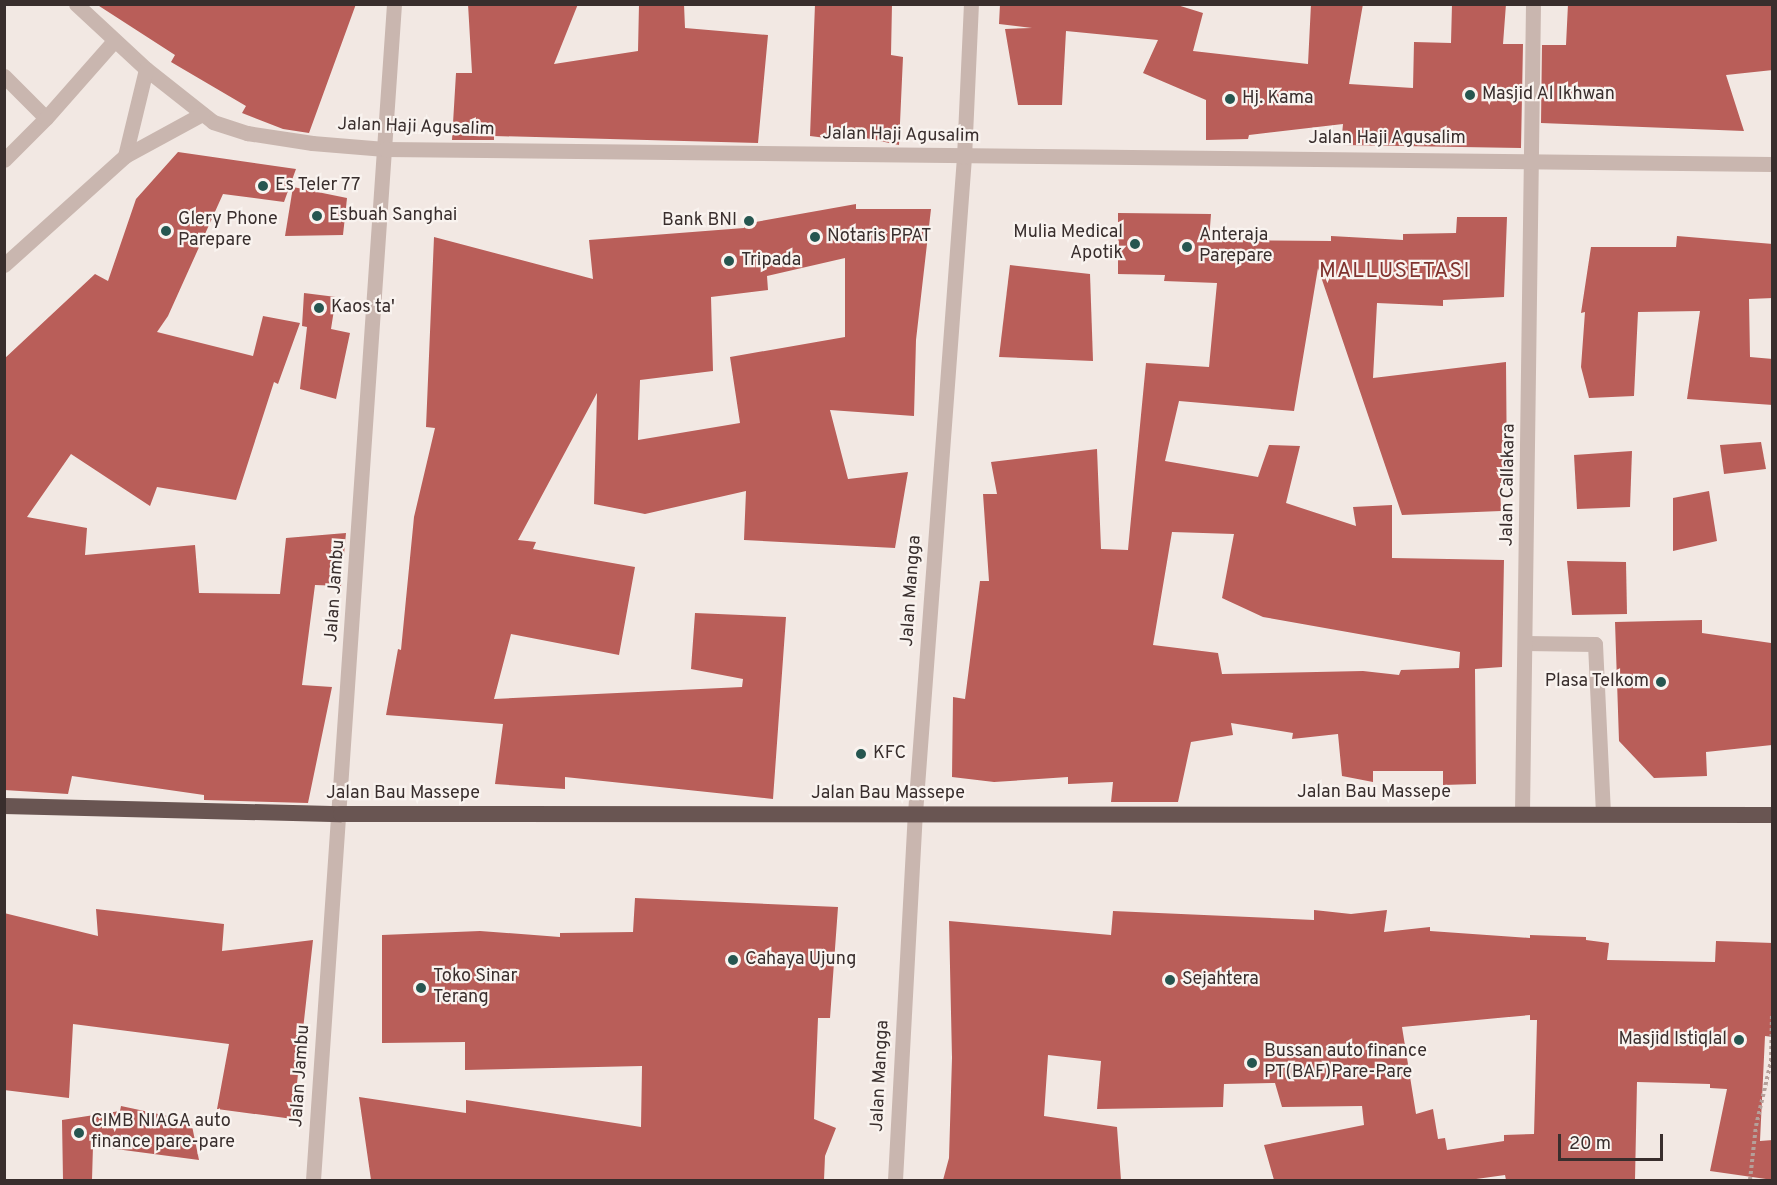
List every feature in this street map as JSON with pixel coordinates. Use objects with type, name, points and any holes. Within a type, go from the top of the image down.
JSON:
[{"type":"highway","name":"Jalan Bau Massepe","points":[[4,806],[341,814],[1522,812],[1773,815]]},
{"type":"street","name":"Jalan Haji Agusalim","points":[[75,4],[146,69],[213,122],[247,133],[385,149],[964,157],[1534,159],[1773,164]]},
{"type":"street","name":"Jalan Jambu","points":[[313,1180],[341,814],[394,4]]},
{"type":"street","name":"Jalan Mangga","points":[[895,1180],[915,813],[964,157],[971,4]]},
{"type":"street","name":"Jalan Callakara","points":[[1522,812],[1534,159],[1533,4]]},
{"type":"street","points":[[4,160],[46,118],[114,41]]},
{"type":"street","points":[[125,156],[146,69]]},
{"type":"street","points":[[4,76],[46,118]]},
{"type":"street","points":[[4,264],[125,156],[202,114]]},
{"type":"street","points":[[1525,643],[1595,644],[1603,813]]},
{"type":"path","points":[[1750,1180],[1756,1126],[1771,1061],[1773,1014]]},
{"type":"building","points":[[96,4],[356,4],[309,133],[283,129],[242,113],[246,106],[171,62],[175,55]]},
{"type":"building","points":[[468,4],[578,4],[554,64],[638,51],[639,4],[684,4],[685,28],[768,35],[758,143],[494,136],[494,140],[452,140],[456,73],[472,73]]},
{"type":"building","points":[[815,4],[892,4],[891,55],[903,57],[899,145],[842,133],[842,140],[810,136]]},
{"type":"building","points":[[1000,4],[1174,4],[1203,13],[1193,51],[1308,64],[1311,4],[1363,4],[1349,84],[1413,88],[1414,42],[1451,43],[1452,4],[1506,4],[1503,44],[1523,44],[1521,148],[1341,145],[1343,124],[1249,135],[1248,139],[1206,140],[1206,100],[1143,73],[1158,40],[1066,31],[1062,105],[1018,105],[1005,29],[1032,28],[999,24]]},
{"type":"building","points":[[1568,4],[1773,4],[1773,70],[1726,75],[1744,131],[1541,123],[1542,45],[1566,45]]},
{"type":"building","points":[[178,152],[296,169],[284,202],[223,194],[168,316],[157,332],[253,356],[263,316],[300,323],[278,384],[274,382],[236,500],[157,487],[150,506],[71,454],[27,517],[87,528],[85,555],[195,545],[199,593],[280,594],[286,538],[346,533],[341,586],[315,585],[302,685],[332,687],[308,803],[204,800],[204,795],[72,776],[68,794],[4,790],[4,359],[95,274],[108,281],[136,199]]},
{"type":"building","name":"Esbuah Sanghai","points":[[293,187],[347,198],[343,235],[285,236]]},
{"type":"building","points":[[856,204],[856,209],[931,209],[916,340],[914,416],[830,410],[848,479],[908,472],[895,548],[744,540],[746,491],[645,514],[594,504],[597,393],[518,540],[536,542],[533,549],[635,567],[619,655],[511,634],[494,699],[742,687],[743,679],[691,669],[695,613],[786,617],[773,799],[565,777],[565,789],[495,784],[503,724],[386,715],[398,649],[401,650],[414,517],[435,428],[426,427],[434,237],[593,279],[589,240],[744,228],[744,224]],"holes":[[[845,258],[845,337],[730,357],[740,423],[638,440],[640,380],[713,371],[711,297],[768,290],[767,276]]]},
{"type":"building","points":[[1118,213],[1211,214],[1209,240],[1331,241],[1331,236],[1403,240],[1403,234],[1456,233],[1457,217],[1507,217],[1504,297],[1443,300],[1443,306],[1377,303],[1373,378],[1506,362],[1507,481],[1500,483],[1501,511],[1402,515],[1318,268],[1294,411],[1179,401],[1165,461],[1258,477],[1269,445],[1300,446],[1286,503],[1356,526],[1353,507],[1392,505],[1392,558],[1504,560],[1502,667],[1475,669],[1476,784],[1443,785],[1443,771],[1373,771],[1373,782],[1342,776],[1338,734],[1292,739],[1293,733],[1231,723],[1233,735],[1191,742],[1178,802],[1111,802],[1113,782],[1068,784],[1068,777],[994,782],[952,777],[953,697],[965,699],[980,581],[989,581],[983,494],[997,494],[991,462],[1097,449],[1101,549],[1128,550],[1146,363],[1209,367],[1217,283],[1164,281],[1165,275],[1118,274]],"holes":[[[1172,532],[1234,534],[1222,598],[1263,617],[1460,652],[1459,668],[1401,670],[1399,675],[1363,671],[1222,674],[1218,653],[1153,645]]]},
{"type":"building","points":[[1677,236],[1773,244],[1773,298],[1749,299],[1750,357],[1773,359],[1773,405],[1687,399],[1700,311],[1638,312],[1634,396],[1589,398],[1581,367],[1585,312],[1581,313],[1591,247],[1676,247]]},
{"type":"building","points":[[1010,265],[1090,274],[1093,361],[999,357]]},
{"type":"building","points":[[304,293],[336,297],[331,329],[350,333],[336,399],[300,389],[307,327],[302,326]]},
{"type":"building","points":[[1761,442],[1766,469],[1724,474],[1720,445]]},
{"type":"building","points":[[1632,451],[1630,507],[1577,509],[1574,455]]},
{"type":"building","points":[[1709,491],[1717,541],[1673,551],[1673,498]]},
{"type":"building","points":[[1567,561],[1626,562],[1627,614],[1572,615]]},
{"type":"building","name":"Plasa Telkom","points":[[1702,620],[1702,633],[1771,643],[1772,745],[1706,752],[1707,776],[1654,778],[1619,741],[1615,622]]},
{"type":"building","points":[[635,898],[838,907],[830,1018],[818,1018],[814,1119],[836,1128],[825,1156],[824,1180],[371,1180],[359,1097],[466,1113],[466,1100],[641,1127],[642,1066],[465,1070],[465,1042],[382,1043],[382,935],[480,931],[560,937],[560,933],[633,932]]},
{"type":"building","points":[[96,909],[224,924],[222,951],[313,940],[293,1119],[217,1109],[229,1044],[73,1024],[69,1098],[4,1090],[4,913],[98,936]]},
{"type":"building","points":[[1314,910],[1351,914],[1387,910],[1384,932],[1430,927],[1430,931],[1530,938],[1530,935],[1586,937],[1586,940],[1609,943],[1607,960],[1715,962],[1716,941],[1773,943],[1773,1037],[1765,1036],[1760,1141],[1773,1140],[1773,1180],[1710,1171],[1727,1089],[1710,1088],[1710,1084],[1637,1082],[1635,1180],[1506,1180],[1505,1175],[1469,1180],[1274,1180],[1264,1145],[1364,1125],[1362,1106],[1282,1107],[1275,1083],[1224,1084],[1223,1107],[1097,1109],[1101,1061],[1048,1055],[1044,1116],[1117,1127],[1121,1180],[943,1180],[949,1158],[952,1058],[949,921],[1111,935],[1113,911],[1314,920]],"holes":[[[1530,1015],[1530,1020],[1537,1020],[1534,1134],[1504,1135],[1504,1141],[1447,1150],[1445,1138],[1438,1139],[1433,1109],[1416,1114],[1402,1027]]]},
{"type":"building","points":[[121,1106],[191,1121],[199,1160],[93,1146],[92,1180],[63,1180],[62,1120],[120,1111]]},
{"type":"place","name":"Masjid Al Ikhwan","points":[[1470,95]]},
{"type":"place","name":"Hj. Kama","points":[[1230,99]]},
{"type":"place","name":"Es Teler 77","points":[[263,186]]},
{"type":"place","name":"Esbuah Sanghai","points":[[317,216]]},
{"type":"place","name":"Bank BNI","points":[[749,221]]},
{"type":"place","name":"Glery Phone Parepare","points":[[166,231]]},
{"type":"place","name":"Notaris PPAT","points":[[815,237]]},
{"type":"place","name":"Mulia Medical Apotik","points":[[1135,244]]},
{"type":"place","name":"Anteraja Parepare","points":[[1187,247]]},
{"type":"place","name":"Tripada","points":[[729,261]]},
{"type":"place","name":"Kaos ta'","points":[[319,308]]},
{"type":"place","name":"Plasa Telkom","points":[[1661,682]]},
{"type":"place","name":"KFC","points":[[861,754]]},
{"type":"place","name":"Cahaya Ujung","points":[[733,960]]},
{"type":"place","name":"Sejahtera","points":[[1170,980]]},
{"type":"place","name":"Toko Sinar Terang","points":[[421,988]]},
{"type":"place","name":"Masjid Istiqlal","points":[[1739,1040]]},
{"type":"place","name":"Bussan auto finance PT(BAF)Pare-Pare","points":[[1252,1063]]},
{"type":"place","name":"CIMB NIAGA auto finance pare-pare","points":[[79,1133]]},
{"type":"district","name":"MALLUSETASI","points":[[1395,272]]}]
